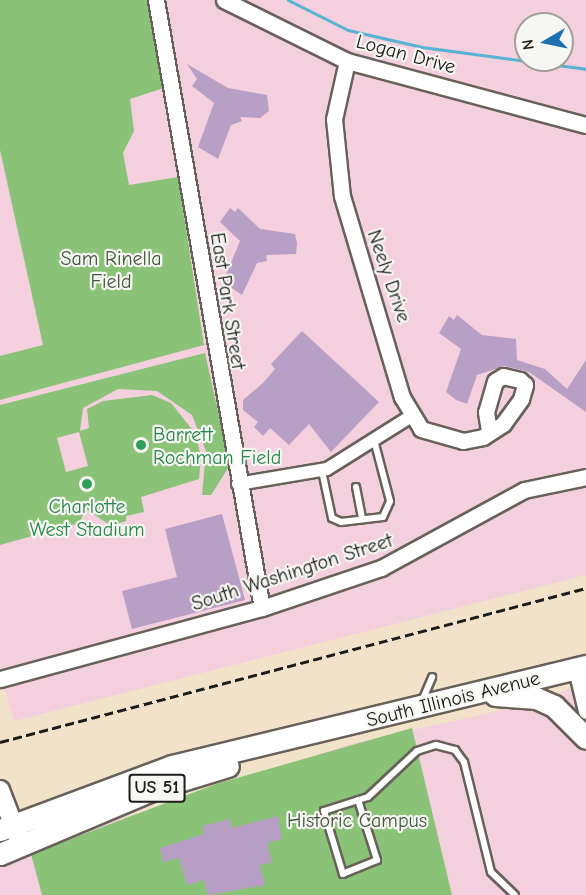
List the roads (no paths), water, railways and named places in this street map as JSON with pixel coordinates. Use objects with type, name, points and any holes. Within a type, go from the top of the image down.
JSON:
[{"type":"highway","name":"South Illinois Avenue","points":[[6,828],[172,766],[319,733],[581,667]]},
{"type":"highway","points":[[468,694],[536,698],[568,714],[586,738]]},
{"type":"highway","name":"South Illinois Avenue","points":[[0,854],[156,788],[319,733]]},
{"type":"main road","points":[[0,790],[6,828],[21,844]]},
{"type":"street","name":"East Park Street","points":[[156,0],[171,126],[261,608]]},
{"type":"street","name":"Logan Drive","points":[[224,0],[347,62],[586,125]]},
{"type":"street","name":"Neely Drive","points":[[347,62],[334,119],[342,196],[410,417]]},
{"type":"street","points":[[238,484],[322,471],[346,460],[374,436],[410,417],[421,429],[448,440],[489,432]]},
{"type":"street","name":"South Washington Street","points":[[7,677],[261,608],[416,553],[524,490],[586,477]]},
{"type":"street","points":[[581,667],[586,711]]},
{"type":"lane","points":[[322,471],[332,518],[383,517],[390,501],[374,436]]},
{"type":"lane","points":[[356,487],[362,519]]},
{"type":"lane","points":[[418,707],[432,677]]},
{"type":"lane","points":[[358,800],[377,860],[343,874],[324,811],[358,800],[417,751],[436,745],[455,750],[464,762],[491,872],[515,895]]},
{"type":"waterway","points":[[288,0],[348,30],[422,47],[586,69]]},
{"type":"railway","points":[[0,742],[586,588]]},
{"type":"place","name":"Barrett Rochman Field","points":[[141,445]]},
{"type":"place","name":"Charlotte West Stadium","points":[[87,484]]},
{"type":"park label","name":"Sam Rinella Field","points":[[111,270]]},
{"type":"park label","name":"Historic Campus","points":[[357,820]]}]
